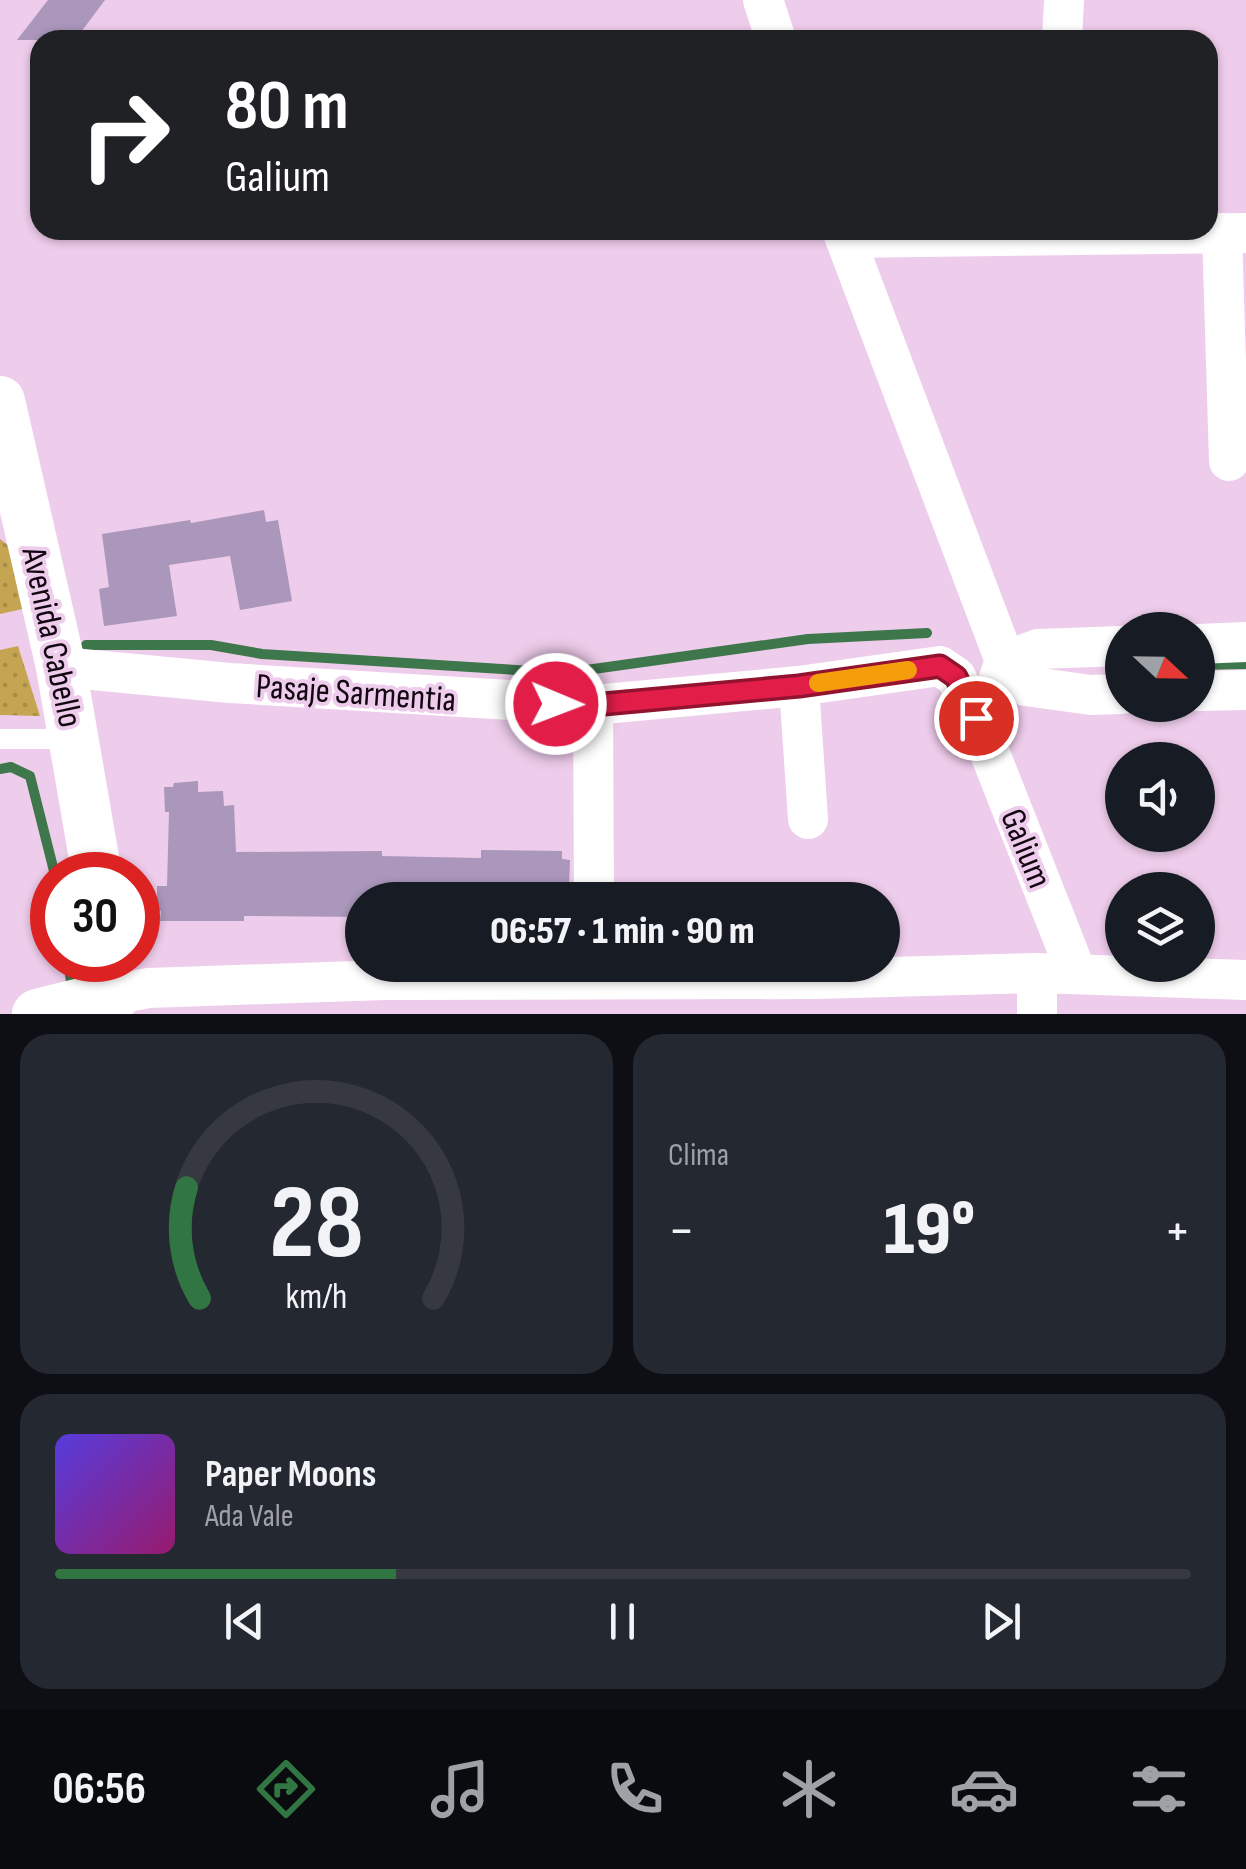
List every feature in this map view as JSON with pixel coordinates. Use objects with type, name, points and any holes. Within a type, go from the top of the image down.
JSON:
[{"type":"street","points":[[762,0],[772,30]]},
{"type":"street","points":[[1062,30],[1064,0]]},
{"type":"street","points":[[1229,461],[1234,233]]},
{"type":"street","points":[[845,240],[1005,661],[1026,686],[1105,695]]},
{"type":"street","name":"Avenida Cabello","points":[[0,401],[61,667],[93,852]]},
{"type":"street","points":[[1215,643],[1246,642]]},
{"type":"street","points":[[976,718],[990,702],[1005,661],[1038,649],[1105,647]]},
{"type":"street","name":"Pasaje Sarmentia","points":[[61,667],[230,684],[593,705],[799,686],[940,666],[949,669]]},
{"type":"street","name":"Galium","points":[[949,669],[976,718],[1077,974]]},
{"type":"street","points":[[799,686],[808,820]]},
{"type":"street","points":[[1215,691],[1246,690]]},
{"type":"street","points":[[593,705],[594,882]]},
{"type":"street","points":[[1037,973],[1037,1014]]},
{"type":"street","points":[[37,1014],[115,989],[148,988],[385,997],[595,985],[816,996],[1037,973],[1246,980]]},
{"type":"lane","points":[[0,739],[75,738]]},
{"type":"shaded area","points":[[0,539],[11,548],[27,608],[0,614]]},
{"type":"shaded area","points":[[18,646],[40,716],[0,715],[0,650]]},
{"type":"building","points":[[48,0],[105,0],[82,30],[30,30],[30,40],[17,40]]},
{"type":"building","points":[[264,510],[266,522],[278,520],[292,601],[240,610],[230,556],[169,565],[177,616],[104,626],[99,589],[109,587],[102,534]]},
{"type":"building","points":[[198,781],[198,792],[223,791],[224,806],[234,805],[236,852],[382,851],[382,856],[481,858],[481,850],[562,851],[562,859],[570,860],[569,882],[345,882],[345,917],[244,916],[244,921],[160,921],[160,886],[167,886],[169,812],[165,812],[164,787],[173,787],[174,783]]},
{"type":"waterway","points":[[86,645],[211,645],[262,654],[565,673],[808,639],[927,633]]},
{"type":"waterway","points":[[1215,665],[1246,664]]},
{"type":"waterway","points":[[0,769],[11,767],[30,776],[49,852]]},
{"type":"slow traffic","points":[[818,683],[908,670]]},
{"type":"route","points":[[556,704],[593,705],[799,686],[940,666],[956,677],[976,718]]}]
